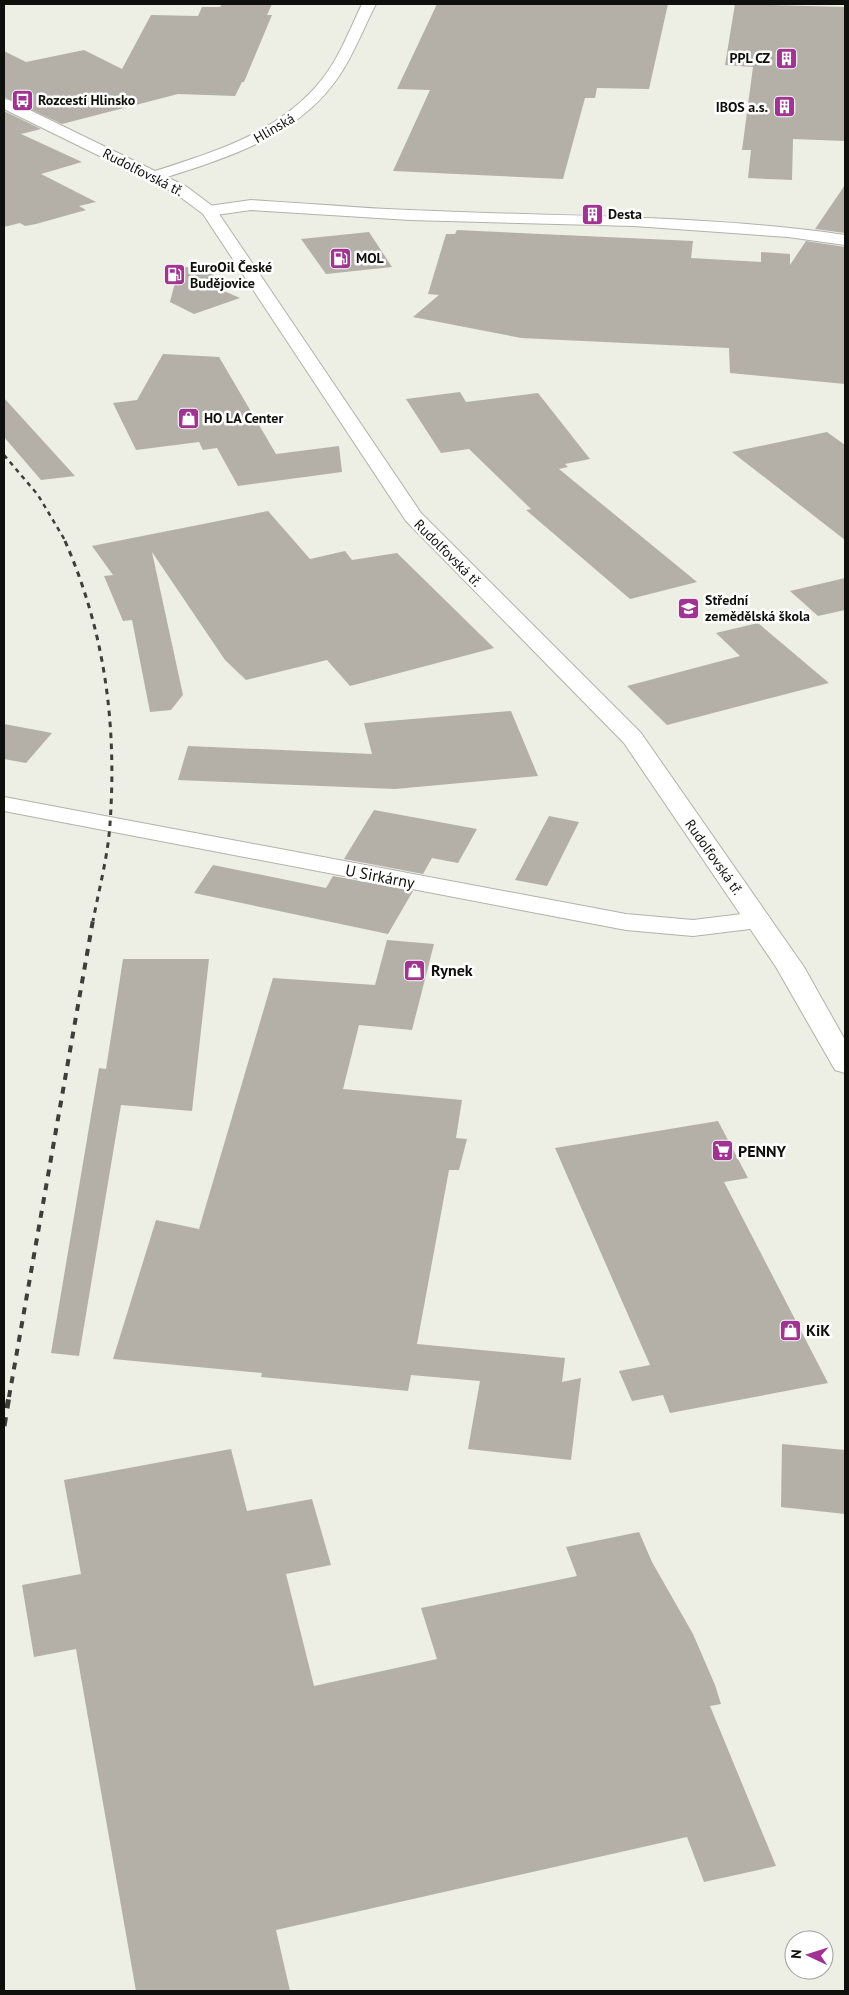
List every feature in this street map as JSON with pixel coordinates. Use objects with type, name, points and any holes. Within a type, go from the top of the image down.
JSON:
[{"type":"main road","name":"Hlinská","points":[[155,176],[239,148],[294,118],[328,81],[369,4]]},
{"type":"main road","name":"Rudolfovská tř.","points":[[4,103],[155,176],[181,190],[209,212],[268,297],[413,518],[633,738],[790,967],[845,1064]]},
{"type":"main road","points":[[209,212],[251,205],[410,215],[634,222],[788,232],[845,240]]},
{"type":"main road","name":"U Sirkárny","points":[[4,804],[626,922],[693,928],[758,920]]},
{"type":"building","points":[[222,4],[272,4],[267,15],[272,15],[244,82],[242,82],[235,96],[178,94],[62,124],[4,97],[4,51],[26,62],[84,50],[122,69],[151,15],[198,16],[202,7],[220,7]]},
{"type":"building","points":[[437,4],[668,4],[649,89],[597,88],[595,98],[585,98],[563,179],[393,171],[430,90],[397,89]]},
{"type":"building","points":[[735,4],[845,7],[845,141],[793,139],[792,180],[748,178],[751,150],[742,150],[753,67],[725,65]]},
{"type":"building","points":[[4,111],[41,129],[21,134],[82,162],[41,174],[96,202],[79,206],[86,210],[36,224],[25,226],[20,223],[4,227]]},
{"type":"building","points":[[845,185],[845,233],[815,229]]},
{"type":"building","points":[[457,230],[693,241],[691,258],[761,262],[761,252],[790,254],[790,265],[806,241],[845,247],[845,384],[730,373],[729,348],[521,338],[413,317],[439,295],[428,294],[446,234],[455,234]]},
{"type":"building","points":[[369,232],[392,267],[326,274],[301,239]]},
{"type":"building","points":[[179,267],[216,268],[210,285],[240,298],[194,314],[170,302]]},
{"type":"building","points":[[163,354],[219,357],[276,454],[339,446],[342,472],[238,486],[217,448],[203,450],[199,442],[136,450],[113,403],[137,400]]},
{"type":"building","points":[[460,392],[466,402],[538,393],[590,459],[565,464],[568,467],[559,469],[697,582],[630,599],[526,510],[531,509],[469,449],[441,453],[406,399]]},
{"type":"building","points":[[4,398],[75,476],[41,480],[4,437]]},
{"type":"building","points":[[827,432],[845,445],[845,540],[732,452]]},
{"type":"building","points":[[268,511],[310,559],[345,551],[352,560],[397,553],[494,648],[350,686],[327,660],[246,680],[225,660],[152,552],[183,695],[171,710],[150,712],[132,620],[123,621],[104,576],[113,575],[92,546]]},
{"type":"building","points":[[845,578],[845,610],[818,616],[790,591]]},
{"type":"building","points":[[758,623],[829,683],[667,725],[627,686],[740,656],[716,633]]},
{"type":"building","points":[[511,711],[538,776],[395,789],[178,780],[188,746],[372,754],[364,723]]},
{"type":"building","points":[[4,724],[52,733],[26,763],[4,759]]},
{"type":"building","points":[[374,810],[477,829],[458,863],[432,858],[423,874],[344,859]]},
{"type":"building","points":[[549,816],[579,822],[547,886],[515,880]]},
{"type":"building","points":[[213,865],[326,888],[333,876],[413,891],[388,934],[194,893]]},
{"type":"building","points":[[387,940],[434,944],[412,1030],[359,1025],[343,1089],[462,1100],[456,1138],[467,1139],[459,1170],[449,1170],[417,1344],[565,1358],[562,1382],[581,1378],[571,1460],[468,1449],[480,1381],[411,1375],[408,1391],[261,1377],[262,1373],[113,1359],[156,1220],[199,1229],[273,978],[375,985]]},
{"type":"building","points":[[123,959],[209,959],[192,1111],[121,1105],[79,1356],[51,1353],[99,1068],[106,1069]]},
{"type":"building","points":[[718,1121],[748,1178],[724,1182],[828,1383],[670,1413],[663,1395],[632,1401],[619,1371],[650,1365],[555,1148]]},
{"type":"building","points":[[782,1444],[845,1450],[845,1514],[781,1507]]},
{"type":"building","points":[[231,1449],[247,1511],[312,1499],[331,1565],[286,1574],[314,1686],[437,1659],[421,1608],[577,1576],[566,1547],[639,1532],[652,1562],[693,1634],[715,1685],[721,1704],[710,1706],[776,1866],[704,1882],[687,1837],[276,1930],[290,1991],[136,1991],[76,1649],[34,1657],[22,1585],[81,1574],[64,1480]]},
{"type":"railway","points":[[4,455],[38,495],[66,542]]},
{"type":"railway","points":[[65,541],[79,575],[99,644],[105,680],[112,751],[109,836],[93,921]]},
{"type":"railway","points":[[9,1397],[93,920]]},
{"type":"railway","points":[[4,1426],[9,1396]]},
{"type":"place","name":"PPL CZ","points":[[786,58]]},
{"type":"place","name":"Rozcestí Hlinsko","points":[[22,100]]},
{"type":"place","name":"IBOS a.s.","points":[[784,107]]},
{"type":"place","name":"Desta","points":[[592,214]]},
{"type":"place","name":"MOL","points":[[340,258]]},
{"type":"place","name":"EuroOil České Budějovice","points":[[174,275]]},
{"type":"place","name":"HO LA Center","points":[[188,418]]},
{"type":"place","name":"Střední zemědělská škola","points":[[689,608]]},
{"type":"place","name":"Rynek","points":[[415,970]]},
{"type":"place","name":"PENNY","points":[[722,1151]]},
{"type":"place","name":"KiK","points":[[790,1330]]}]
